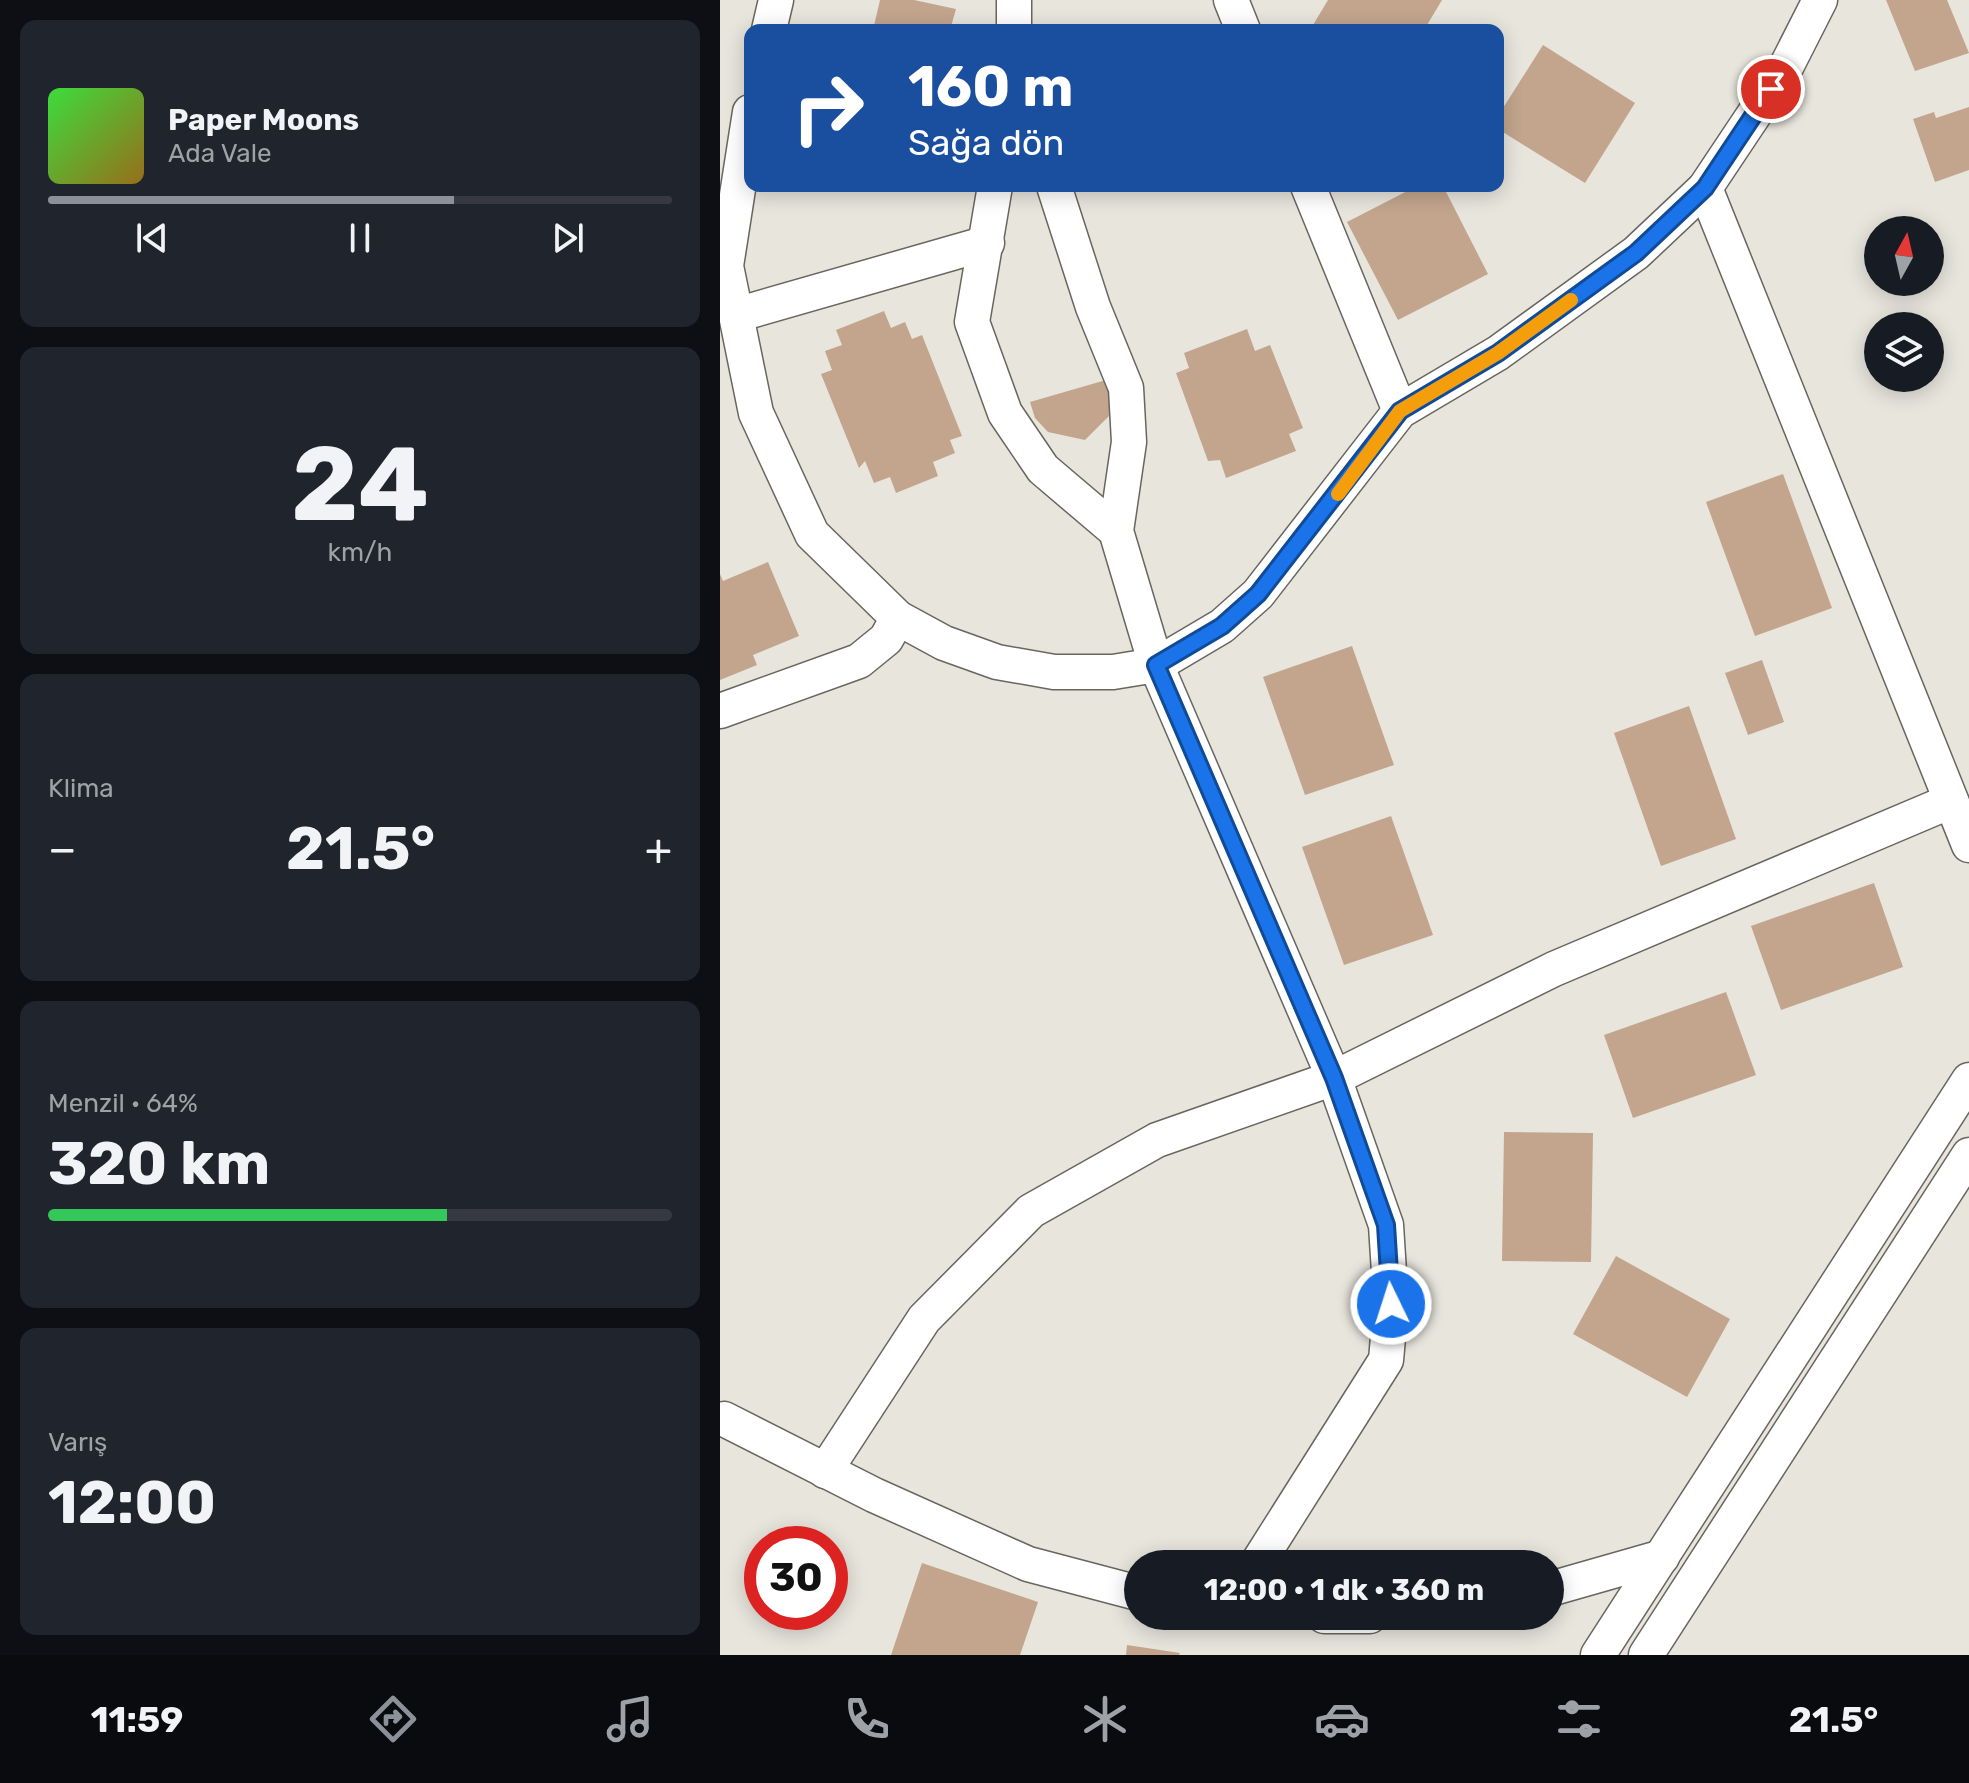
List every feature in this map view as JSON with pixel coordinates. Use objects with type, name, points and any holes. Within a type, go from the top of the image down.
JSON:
[{"type":"street","points":[[770,24],[776,0]]},
{"type":"street","points":[[1014,0],[1014,24]]},
{"type":"street","points":[[1231,0],[1241,24]]},
{"type":"street","points":[[744,150],[726,266],[756,413],[812,534],[898,618],[944,643],[997,662],[1054,672],[1113,672],[1156,665],[1222,626],[1258,594],[1400,411],[1498,353],[1636,253],[1705,188],[1787,65],[1820,0]]},
{"type":"street","points":[[1705,188],[1969,845]]},
{"type":"street","points":[[994,192],[972,322],[1005,413],[1043,469],[1116,531]]},
{"type":"street","points":[[1056,192],[1093,307],[1126,388],[1129,442],[1116,531],[1156,665],[1334,1078],[1386,1225],[1391,1304],[1386,1360],[1266,1550]]},
{"type":"street","points":[[1310,192],[1400,411]]},
{"type":"street","points":[[736,315],[987,243]]},
{"type":"street","points":[[720,711],[859,661],[886,639],[898,618]]},
{"type":"street","points":[[825,1471],[924,1319],[1031,1211],[1157,1140],[1334,1078],[1554,969],[1951,801]]},
{"type":"street","points":[[1598,1655],[1969,1080]]},
{"type":"street","points":[[1646,1655],[1969,1155]]},
{"type":"street","points":[[724,1419],[825,1471],[1028,1564],[1124,1589]]},
{"type":"street","points":[[1564,1585],[1662,1557]]},
{"type":"building","points":[[880,0],[914,0],[956,9],[952,24],[874,24]]},
{"type":"building","points":[[1328,0],[1442,0],[1428,24],[1314,24]]},
{"type":"building","points":[[1886,0],[1947,0],[1969,53],[1915,71]]},
{"type":"building","points":[[1543,45],[1635,103],[1585,183],[1504,133],[1504,107]]},
{"type":"building","points":[[1969,107],[1969,170],[1935,182],[1913,119],[1934,112],[1936,118]]},
{"type":"building","points":[[1405,192],[1446,192],[1488,274],[1398,320],[1347,222]]},
{"type":"building","points":[[884,311],[891,328],[905,322],[912,339],[922,335],[962,436],[950,440],[955,453],[933,462],[938,476],[896,493],[890,477],[874,483],[865,461],[859,468],[821,374],[832,370],[825,351],[842,345],[836,330]]},
{"type":"building","points":[[1247,329],[1255,351],[1270,345],[1303,428],[1289,434],[1296,451],[1226,478],[1220,460],[1208,461],[1176,373],[1189,368],[1184,353]]},
{"type":"building","points":[[1106,380],[1112,402],[1109,416],[1085,440],[1048,432],[1035,418],[1030,402]]},
{"type":"building","points":[[1783,474],[1832,608],[1755,636],[1706,502]]},
{"type":"building","points":[[768,562],[799,636],[753,655],[757,665],[720,680],[720,574],[723,581]]},
{"type":"building","points":[[1352,646],[1394,765],[1305,795],[1263,677]]},
{"type":"building","points":[[1762,660],[1784,722],[1748,735],[1725,673]]},
{"type":"building","points":[[1689,706],[1736,839],[1661,866],[1614,733]]},
{"type":"building","points":[[1391,816],[1433,935],[1344,965],[1302,847]]},
{"type":"building","points":[[1874,883],[1903,967],[1781,1010],[1751,926]]},
{"type":"building","points":[[1726,992],[1756,1075],[1633,1118],[1604,1035]]},
{"type":"building","points":[[1504,1132],[1593,1133],[1591,1262],[1502,1261]]},
{"type":"building","points":[[1616,1256],[1730,1319],[1687,1397],[1573,1334]]},
{"type":"building","points":[[922,1563],[1038,1602],[1020,1655],[891,1655]]},
{"type":"building","points":[[1127,1645],[1180,1653],[1126,1655]]},
{"type":"slow traffic","points":[[1338,494],[1400,411],[1498,353],[1571,300]]},
{"type":"route","points":[[1391,1304],[1386,1225],[1334,1078],[1156,665],[1222,626],[1258,594],[1327,509],[1400,411],[1498,353],[1636,253],[1705,188],[1771,89]]}]
